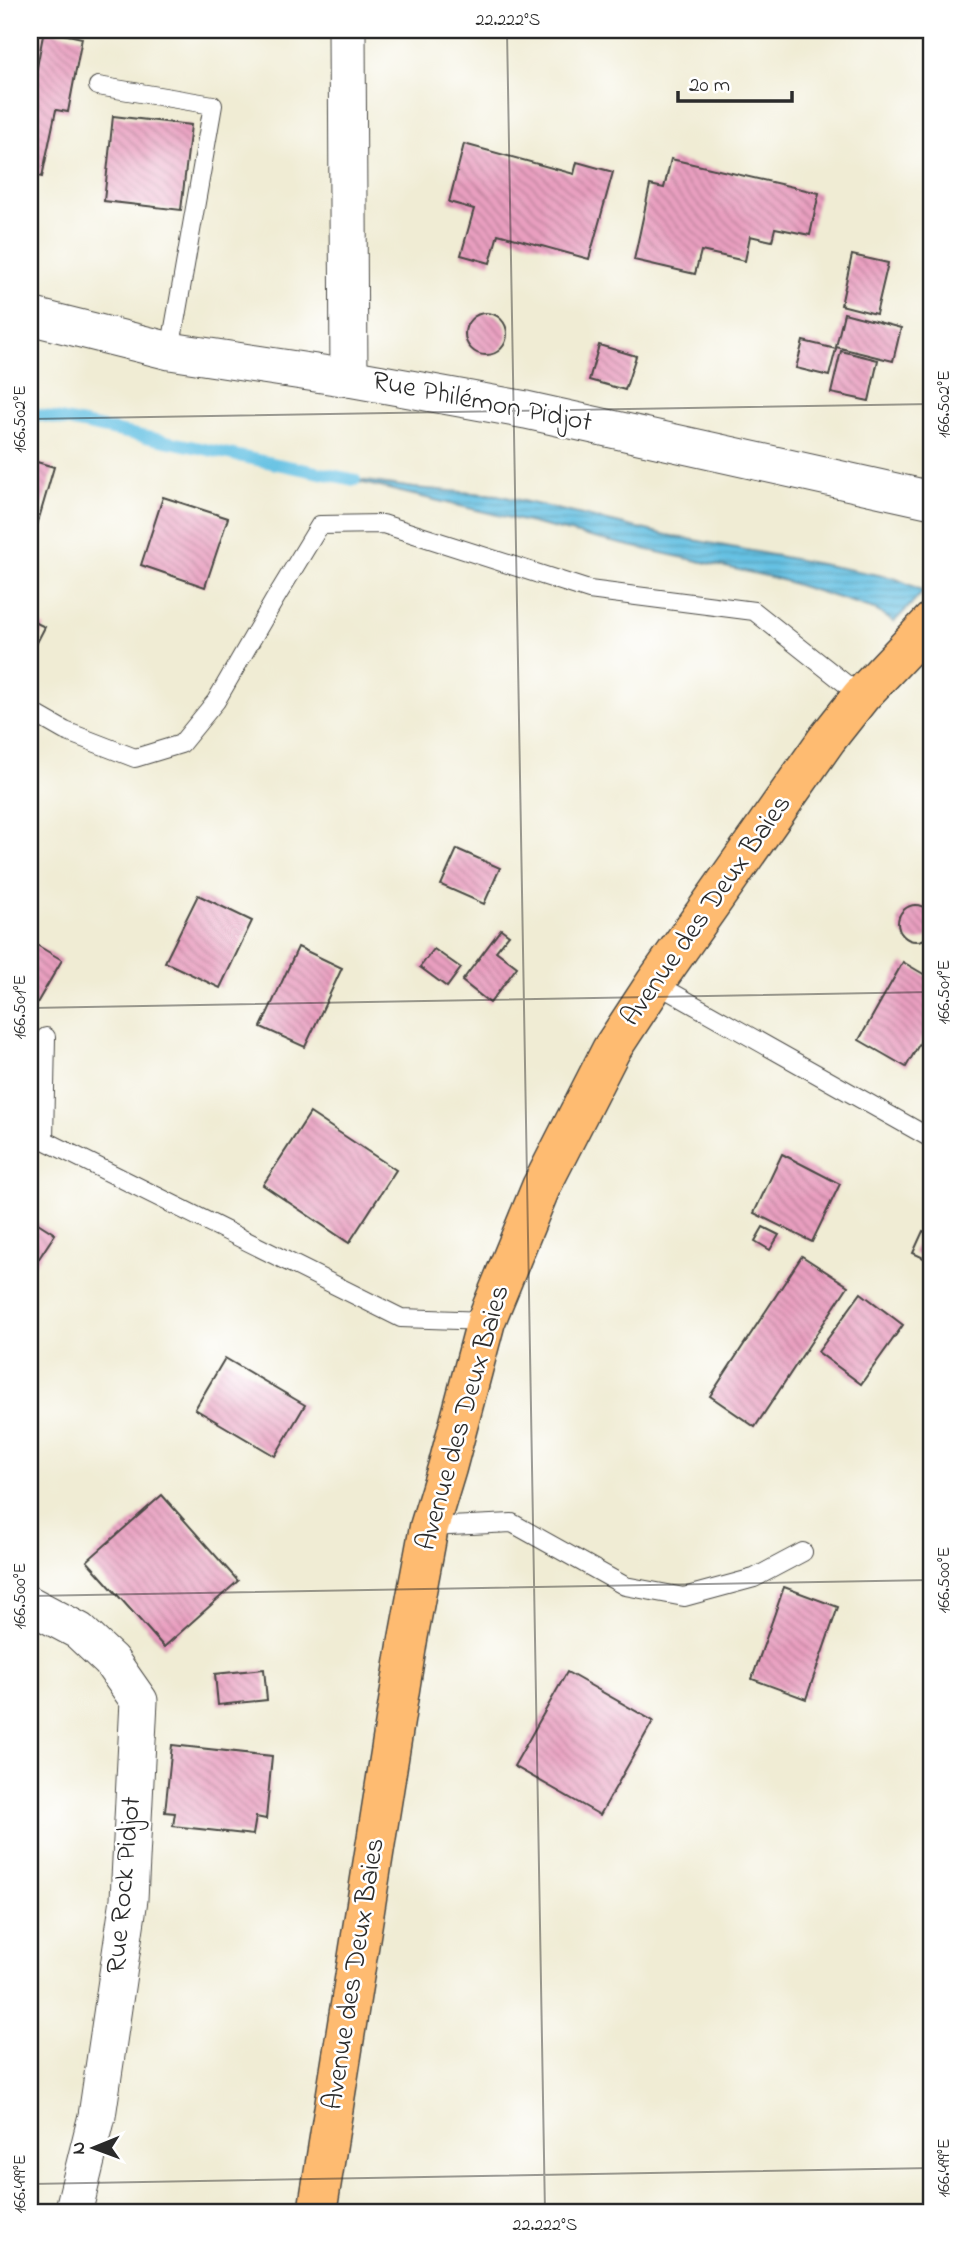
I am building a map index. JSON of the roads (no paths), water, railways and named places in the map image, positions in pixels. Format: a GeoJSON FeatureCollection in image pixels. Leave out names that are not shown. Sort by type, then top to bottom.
{"type":"FeatureCollection","features":[{"type":"Feature","properties":{"kind":"main road","name":"Avenue des Deux Baies"},"geometry":{"type":"LineString","coordinates":[[317,2213],[406,1653],[429,1527],[486,1321],[541,1187],[611,1050],[827,739],[861,696],[932,621]]}},
{"type":"Feature","properties":{"kind":"street"},"geometry":{"type":"LineString","coordinates":[[347,30],[349,378]]}},
{"type":"Feature","properties":{"kind":"street","name":"Rue Philémon Pidjot"},"geometry":{"type":"LineString","coordinates":[[30,316],[170,351],[349,378],[526,410],[932,500]]}},
{"type":"Feature","properties":{"kind":"street","name":"Rue Rock Pidjot"},"geometry":{"type":"LineString","coordinates":[[30,1605],[79,1631],[111,1661],[139,1701],[129,1899],[97,2116],[73,2213]]}},
{"type":"Feature","properties":{"kind":"lane"},"geometry":{"type":"LineString","coordinates":[[98,86],[213,104],[170,351]]}},
{"type":"Feature","properties":{"kind":"lane"},"geometry":{"type":"LineString","coordinates":[[30,711],[65,731],[135,758],[181,744],[216,701],[320,525],[383,524],[589,590],[754,611],[861,696]]}},
{"type":"Feature","properties":{"kind":"lane"},"geometry":{"type":"LineString","coordinates":[[655,983],[932,1139]]}},
{"type":"Feature","properties":{"kind":"lane"},"geometry":{"type":"LineString","coordinates":[[46,1037],[44,1140],[401,1318],[486,1321]]}},
{"type":"Feature","properties":{"kind":"lane"},"geometry":{"type":"LineString","coordinates":[[429,1527],[512,1523],[625,1586],[684,1597],[754,1578],[803,1552]]}},
{"type":"Feature","properties":{"kind":"water"},"geometry":{"type":"Polygon","coordinates":[[[338,477],[414,488],[497,495],[667,535],[894,578],[924,591],[894,622],[874,609],[775,578],[338,477]]]}},
{"type":"Feature","properties":{"kind":"waterway"},"geometry":{"type":"LineString","coordinates":[[30,413],[355,480]]}}]}
